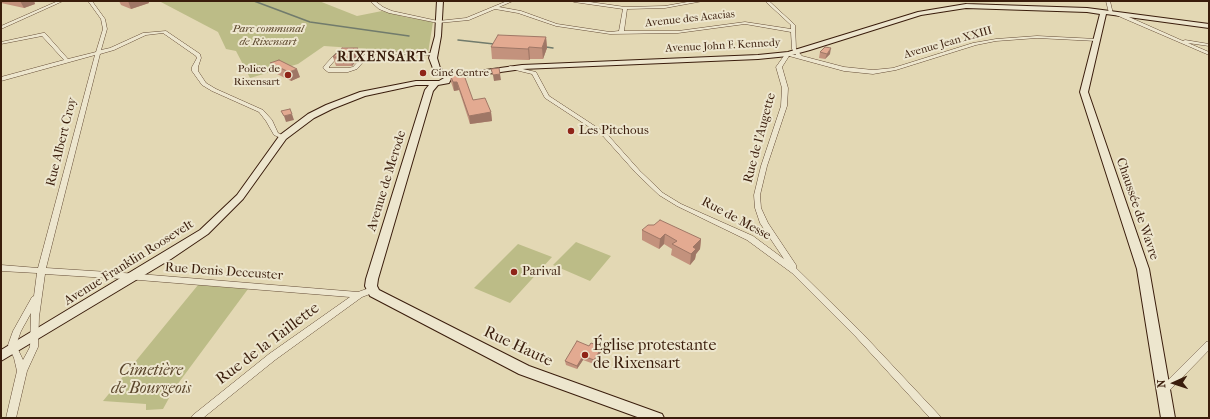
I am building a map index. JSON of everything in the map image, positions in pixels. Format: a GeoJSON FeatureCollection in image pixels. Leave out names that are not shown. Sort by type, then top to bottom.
{"type":"FeatureCollection","features":[{"type":"Feature","properties":{"kind":"street"},"geometry":{"type":"LineString","coordinates":[[1,28],[61,1]]}},
{"type":"Feature","properties":{"kind":"street","name":"Rue Albert Croy"},"geometry":{"type":"LineString","coordinates":[[11,418],[22,371],[34,347],[35,317],[41,272],[105,29],[105,23],[90,1]]}},
{"type":"Feature","properties":{"kind":"street"},"geometry":{"type":"LineString","coordinates":[[372,1],[381,8],[391,12],[438,22],[467,19],[512,1]]}},
{"type":"Feature","properties":{"kind":"street"},"geometry":{"type":"LineString","coordinates":[[440,1],[438,36],[433,54],[434,62],[446,76]]}},
{"type":"Feature","properties":{"kind":"street"},"geometry":{"type":"LineString","coordinates":[[574,1],[625,8],[664,7],[701,1]]}},
{"type":"Feature","properties":{"kind":"street"},"geometry":{"type":"LineString","coordinates":[[767,1],[792,25],[794,32],[794,49],[797,52]]}},
{"type":"Feature","properties":{"kind":"street"},"geometry":{"type":"LineString","coordinates":[[1108,1],[1115,13],[1209,54]]}},
{"type":"Feature","properties":{"kind":"street","name":"Avenue John F. Kennedy"},"geometry":{"type":"LineString","coordinates":[[432,85],[446,81],[446,76],[510,68],[753,58],[788,54],[920,13],[942,8],[982,6],[1103,12],[1209,26]]}},
{"type":"Feature","properties":{"kind":"street","name":"Avenue des Acacias"},"geometry":{"type":"LineString","coordinates":[[496,8],[519,12],[550,23],[570,28],[621,33],[678,32],[745,23],[794,32]]}},
{"type":"Feature","properties":{"kind":"street"},"geometry":{"type":"LineString","coordinates":[[621,33],[625,8]]}},
{"type":"Feature","properties":{"kind":"street","name":"Chaussée de Wavre"},"geometry":{"type":"LineString","coordinates":[[1103,12],[1084,92],[1143,269],[1168,418]]}},
{"type":"Feature","properties":{"kind":"street"},"geometry":{"type":"LineString","coordinates":[[1,79],[112,49],[145,34],[155,32],[167,33],[198,55],[199,58],[195,71],[204,84],[261,111],[276,134],[283,137]]}},
{"type":"Feature","properties":{"kind":"street"},"geometry":{"type":"LineString","coordinates":[[1,43],[43,34],[67,61]]}},
{"type":"Feature","properties":{"kind":"street","name":"Avenue Jean XXIII"},"geometry":{"type":"LineString","coordinates":[[788,54],[856,71],[883,71],[975,44],[996,40],[1037,37],[1097,40]]}},
{"type":"Feature","properties":{"kind":"street"},"geometry":{"type":"LineString","coordinates":[[1176,40],[1209,44]]}},
{"type":"Feature","properties":{"kind":"street","name":"Avenue Jean XXIII"},"geometry":{"type":"LineString","coordinates":[[797,52],[805,59]]}},
{"type":"Feature","properties":{"kind":"street"},"geometry":{"type":"LineString","coordinates":[[368,53],[355,68],[348,70],[326,68],[339,53],[368,53],[433,54]]}},
{"type":"Feature","properties":{"kind":"street","name":"Rue de l'Augette"},"geometry":{"type":"LineString","coordinates":[[788,54],[779,67],[785,88],[784,106],[759,184],[758,201],[764,224],[795,271]]}},
{"type":"Feature","properties":{"kind":"street","name":"Rue de Messe"},"geometry":{"type":"LineString","coordinates":[[510,68],[534,73],[547,96],[605,135],[638,172],[661,194],[679,205],[750,238],[795,271],[865,340],[936,418]]}},
{"type":"Feature","properties":{"kind":"street","name":"Avenue Franklin Roosevelt"},"geometry":{"type":"LineString","coordinates":[[1,356],[184,246],[222,217],[240,198],[283,137],[311,116],[346,100],[376,91],[416,83],[432,85]]}},
{"type":"Feature","properties":{"kind":"street","name":"Avenue de Merode"},"geometry":{"type":"LineString","coordinates":[[372,290],[372,279],[432,85]]}},
{"type":"Feature","properties":{"kind":"street","name":"Rue Denis Deceuster"},"geometry":{"type":"LineString","coordinates":[[1,268],[359,295],[372,290]]}},
{"type":"Feature","properties":{"kind":"street","name":"Rue Haute"},"geometry":{"type":"LineString","coordinates":[[372,290],[382,298],[524,370],[657,418]]}},
{"type":"Feature","properties":{"kind":"street","name":"Rue Albert Croy"},"geometry":{"type":"LineString","coordinates":[[12,349],[12,344],[17,331],[38,294]]}},
{"type":"Feature","properties":{"kind":"street","name":"Rue de la Taillette"},"geometry":{"type":"LineString","coordinates":[[196,418],[272,357],[359,295]]}},
{"type":"Feature","properties":{"kind":"street"},"geometry":{"type":"LineString","coordinates":[[1164,390],[1209,344]]}},
{"type":"Feature","properties":{"kind":"street"},"geometry":{"type":"LineString","coordinates":[[1,348],[12,349],[18,357],[22,371]]}},
{"type":"Feature","properties":{"kind":"green space","name":"Parc communal de Rixensart"},"geometry":{"type":"Polygon","coordinates":[[[159,1],[319,1],[357,16],[382,11],[433,22],[428,53],[324,46],[298,64],[250,78],[236,51],[226,49],[218,32],[159,1]]]}},
{"type":"Feature","properties":{"kind":"green space","name":"Parival"},"geometry":{"type":"Polygon","coordinates":[[[576,242],[611,256],[590,281],[553,265],[576,242]]]}},
{"type":"Feature","properties":{"kind":"green space","name":"Parival"},"geometry":{"type":"Polygon","coordinates":[[[518,244],[552,257],[510,303],[474,288],[518,244]]]}},
{"type":"Feature","properties":{"kind":"green space","name":"Cimetière de Bourgeois"},"geometry":{"type":"Polygon","coordinates":[[[198,285],[248,289],[174,389],[163,409],[146,410],[146,404],[103,401],[198,285]]]}},
{"type":"Feature","properties":{"kind":"building"},"geometry":{"type":"Polygon","coordinates":[[[498,35],[546,37],[542,48],[529,47],[528,49],[491,47],[498,35]]]}},
{"type":"Feature","properties":{"kind":"building"},"geometry":{"type":"Polygon","coordinates":[[[825,47],[831,48],[827,54],[820,52],[825,47]]]}},
{"type":"Feature","properties":{"kind":"building"},"geometry":{"type":"Polygon","coordinates":[[[342,48],[358,48],[350,57],[333,57],[342,48]]]}},
{"type":"Feature","properties":{"kind":"building"},"geometry":{"type":"Polygon","coordinates":[[[279,60],[297,69],[289,72],[270,63],[279,60]]]}},
{"type":"Feature","properties":{"kind":"building"},"geometry":{"type":"Polygon","coordinates":[[[499,68],[500,74],[493,75],[491,69],[499,68]]]}},
{"type":"Feature","properties":{"kind":"building"},"geometry":{"type":"Polygon","coordinates":[[[458,73],[459,76],[464,75],[473,100],[485,98],[491,112],[469,116],[457,82],[453,82],[450,74],[458,73]]]}},
{"type":"Feature","properties":{"kind":"building"},"geometry":{"type":"Polygon","coordinates":[[[290,109],[292,114],[284,116],[281,111],[290,109]]]}},
{"type":"Feature","properties":{"kind":"building"},"geometry":{"type":"Polygon","coordinates":[[[660,220],[701,239],[693,247],[696,249],[691,254],[672,244],[677,241],[665,234],[660,239],[642,230],[648,225],[654,225],[660,220]]]}},
{"type":"Feature","properties":{"kind":"building","name":"Église protestante de Rixensart"},"geometry":{"type":"Polygon","coordinates":[[[577,341],[589,346],[591,343],[602,347],[594,360],[583,356],[577,366],[565,361],[577,341]]]}},
{"type":"Feature","properties":{"kind":"waterway"},"geometry":{"type":"LineString","coordinates":[[254,1],[310,22],[409,36]]}},
{"type":"Feature","properties":{"kind":"waterway"},"geometry":{"type":"LineString","coordinates":[[458,40],[494,44]]}},
{"type":"Feature","properties":{"kind":"waterway"},"geometry":{"type":"LineString","coordinates":[[546,47],[553,48]]}},
{"type":"Feature","properties":{"kind":"place","name":"Ciné Centre"},"geometry":{"type":"Point","coordinates":[423,73]}},
{"type":"Feature","properties":{"kind":"place","name":"Police de Rixensart"},"geometry":{"type":"Point","coordinates":[288,75]}},
{"type":"Feature","properties":{"kind":"place","name":"Les Pitchous"},"geometry":{"type":"Point","coordinates":[571,131]}},
{"type":"Feature","properties":{"kind":"place","name":"Parival"},"geometry":{"type":"Point","coordinates":[514,272]}},
{"type":"Feature","properties":{"kind":"place","name":"Église protestante de Rixensart"},"geometry":{"type":"Point","coordinates":[585,355]}},
{"type":"Feature","properties":{"kind":"district","name":"RIXENSART"},"geometry":{"type":"Point","coordinates":[382,58]}}]}
